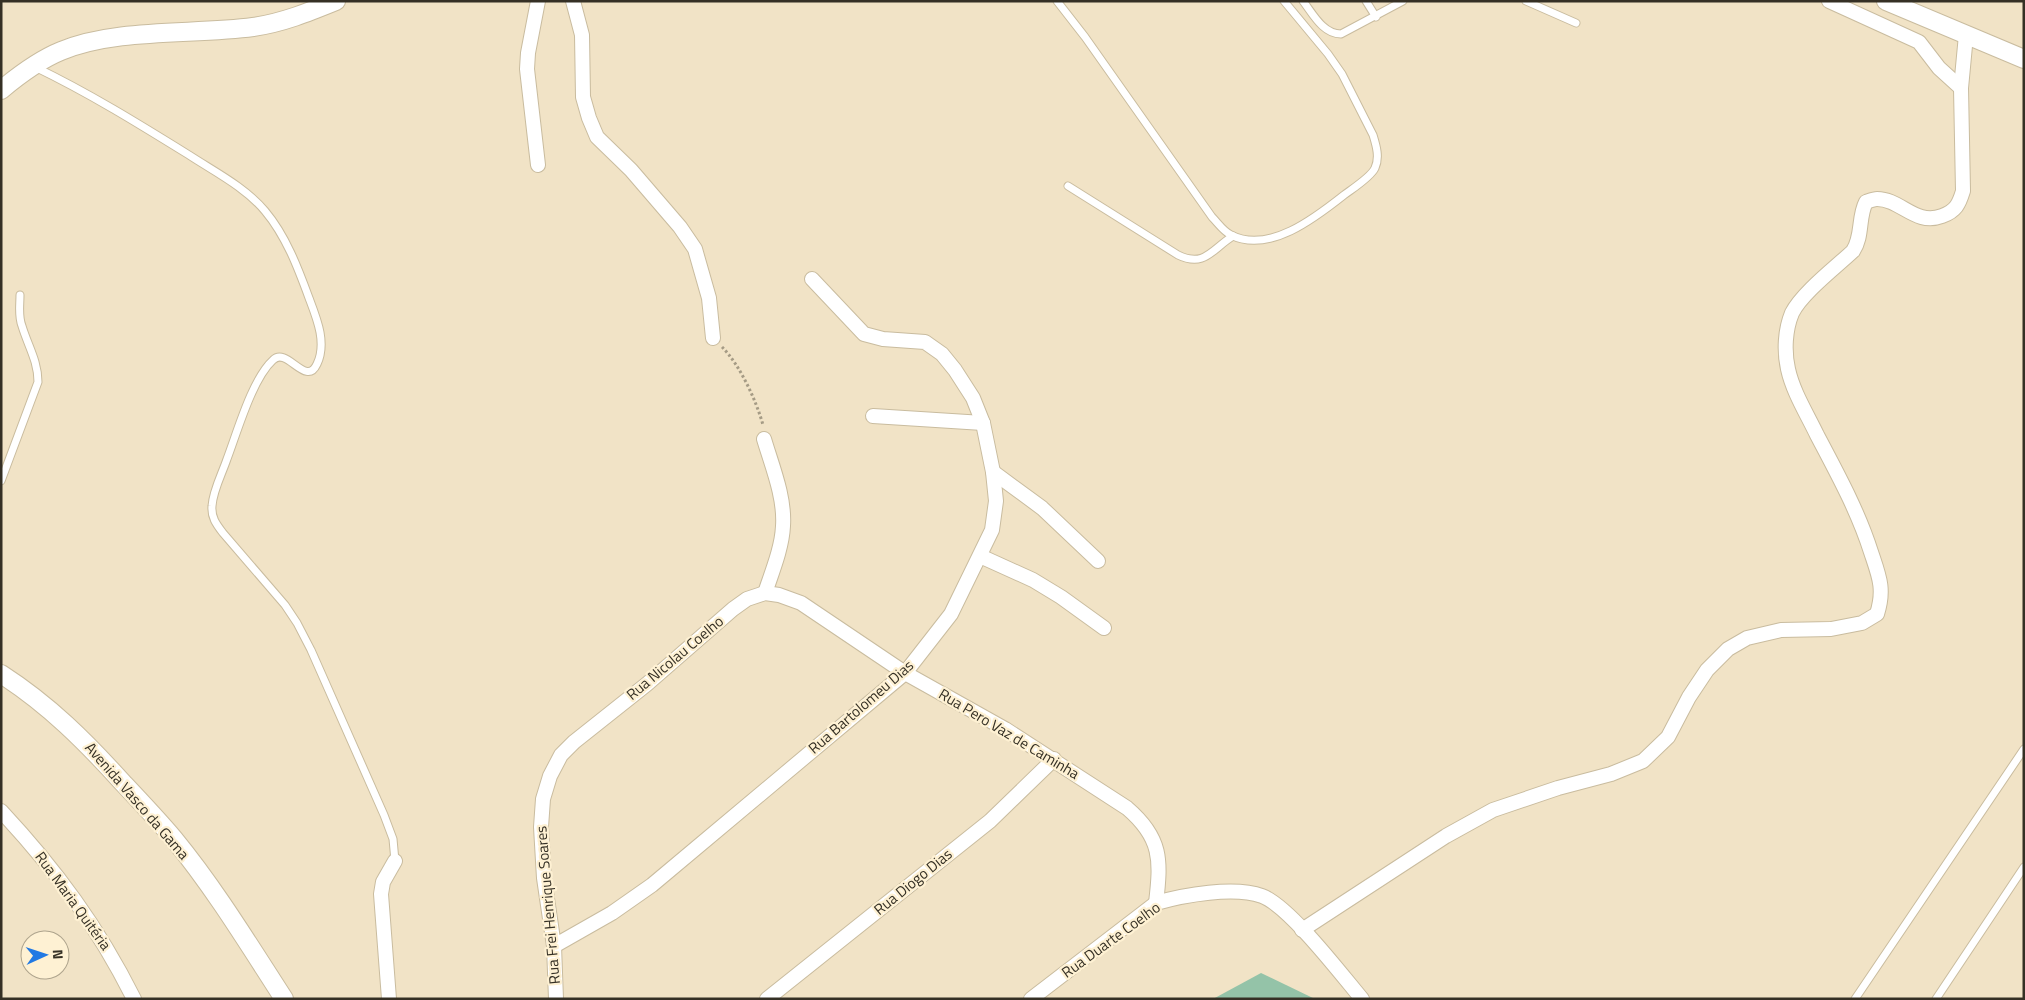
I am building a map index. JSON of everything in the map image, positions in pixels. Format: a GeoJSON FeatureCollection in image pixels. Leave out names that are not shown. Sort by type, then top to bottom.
{"type":"FeatureCollection","features":[{"type":"Feature","properties":{"kind":"street"},"geometry":{"type":"LineString","coordinates":[[1,90],[32,66],[61,51],[86,43],[125,36],[208,32],[255,27],[298,16],[336,1]]}},
{"type":"Feature","properties":{"kind":"street"},"geometry":{"type":"LineString","coordinates":[[538,1],[528,53],[527,69],[538,165]]}},
{"type":"Feature","properties":{"kind":"street"},"geometry":{"type":"LineString","coordinates":[[572,1],[582,36],[583,97],[588,118],[597,136],[631,170],[680,226],[694,249],[709,298],[713,338]]}},
{"type":"Feature","properties":{"kind":"street"},"geometry":{"type":"LineString","coordinates":[[1829,1],[1919,42],[1939,68],[1961,88]]}},
{"type":"Feature","properties":{"kind":"street"},"geometry":{"type":"LineString","coordinates":[[1886,1],[2024,59]]}},
{"type":"Feature","properties":{"kind":"street"},"geometry":{"type":"LineString","coordinates":[[1302,930],[1446,836],[1493,810],[1558,788],[1611,774],[1643,761],[1668,737],[1689,697],[1707,670],[1728,649],[1747,638],[1781,630],[1831,629],[1862,623],[1877,614],[1882,598],[1880,578],[1861,521],[1797,395],[1788,368],[1787,328],[1793,312],[1800,301],[1858,244],[1861,211],[1866,202],[1876,199],[1887,201],[1914,215],[1933,219],[1950,213],[1959,206],[1963,191],[1961,88],[1966,35]]}},
{"type":"Feature","properties":{"kind":"street","name":"Rua Bartolomeu Dias"},"geometry":{"type":"LineString","coordinates":[[554,946],[612,913],[652,885],[904,673],[951,614],[992,530],[996,501],[993,472],[983,423],[973,398],[955,370],[942,354],[925,342],[882,339],[864,334],[812,279]]}},
{"type":"Feature","properties":{"kind":"street"},"geometry":{"type":"LineString","coordinates":[[873,416],[983,423]]}},
{"type":"Feature","properties":{"kind":"street"},"geometry":{"type":"LineString","coordinates":[[764,439],[779,490],[783,526],[766,593]]}},
{"type":"Feature","properties":{"kind":"street"},"geometry":{"type":"LineString","coordinates":[[993,472],[1042,508],[1098,561]]}},
{"type":"Feature","properties":{"kind":"street"},"geometry":{"type":"LineString","coordinates":[[980,556],[1034,580],[1104,628]]}},
{"type":"Feature","properties":{"kind":"street","name":"Rua Pero Vaz de Caminha"},"geometry":{"type":"LineString","coordinates":[[766,593],[779,595],[802,603],[904,673],[1006,729],[1127,808],[1143,822],[1158,853],[1159,874],[1156,903]]}},
{"type":"Feature","properties":{"kind":"street","name":"Rua Nicolau Coelho"},"geometry":{"type":"LineString","coordinates":[[561,755],[574,742],[647,684],[733,609],[747,600],[766,593]]}},
{"type":"Feature","properties":{"kind":"street","name":"Avenida Vasco da Gama"},"geometry":{"type":"LineString","coordinates":[[1,674],[60,717],[174,839],[229,914],[284,999]]}},
{"type":"Feature","properties":{"kind":"street","name":"Rua Frei Henrique Soares"},"geometry":{"type":"LineString","coordinates":[[556,999],[554,946],[544,878],[541,827],[543,799],[550,776],[561,755]]}},
{"type":"Feature","properties":{"kind":"street","name":"Rua Diogo Dias"},"geometry":{"type":"LineString","coordinates":[[767,999],[990,820],[1054,759]]}},
{"type":"Feature","properties":{"kind":"street","name":"Rua Maria Quitéria"},"geometry":{"type":"LineString","coordinates":[[1,811],[63,883],[106,946],[134,999]]}},
{"type":"Feature","properties":{"kind":"street"},"geometry":{"type":"LineString","coordinates":[[389,999],[381,894],[383,882],[395,860]]}},
{"type":"Feature","properties":{"kind":"street","name":"Rua Duarte Coelho"},"geometry":{"type":"LineString","coordinates":[[1031,999],[1156,903],[1182,896],[1237,892],[1261,896],[1275,904],[1302,930],[1362,999]]}},
{"type":"Feature","properties":{"kind":"lane"},"geometry":{"type":"LineString","coordinates":[[1057,1],[1085,37],[1212,217],[1226,232],[1233,236],[1257,241],[1278,237],[1293,231],[1337,201],[1374,170],[1378,155],[1372,135],[1342,74],[1284,1]]}},
{"type":"Feature","properties":{"kind":"lane"},"geometry":{"type":"LineString","coordinates":[[1303,1],[1323,26],[1334,34],[1348,32],[1404,1]]}},
{"type":"Feature","properties":{"kind":"lane"},"geometry":{"type":"LineString","coordinates":[[1361,1],[1366,1],[1376,17]]}},
{"type":"Feature","properties":{"kind":"lane"},"geometry":{"type":"LineString","coordinates":[[1526,1],[1576,23]]}},
{"type":"Feature","properties":{"kind":"lane"},"geometry":{"type":"LineString","coordinates":[[32,66],[117,110],[236,185],[265,210],[288,246],[314,312],[321,341],[319,357],[314,369],[309,372],[302,371],[289,361],[279,357],[268,366],[249,402],[223,470],[212,505],[212,515],[214,522],[285,605],[311,650],[384,815],[393,839],[395,860]]}},
{"type":"Feature","properties":{"kind":"lane"},"geometry":{"type":"LineString","coordinates":[[1068,186],[1178,256],[1191,261],[1210,254],[1233,236]]}},
{"type":"Feature","properties":{"kind":"lane"},"geometry":{"type":"LineString","coordinates":[[1,481],[38,382],[35,358],[22,326],[19,312],[20,295]]}},
{"type":"Feature","properties":{"kind":"lane"},"geometry":{"type":"LineString","coordinates":[[1855,999],[2024,748]]}},
{"type":"Feature","properties":{"kind":"lane"},"geometry":{"type":"LineString","coordinates":[[1936,999],[2024,867]]}},
{"type":"Feature","properties":{"kind":"path"},"geometry":{"type":"LineString","coordinates":[[713,338],[725,349],[757,405],[763,424],[764,439]]}},
{"type":"Feature","properties":{"kind":"green space"},"geometry":{"type":"Polygon","coordinates":[[[1261,973],[1315,999],[1213,999],[1261,973]]]}}]}
